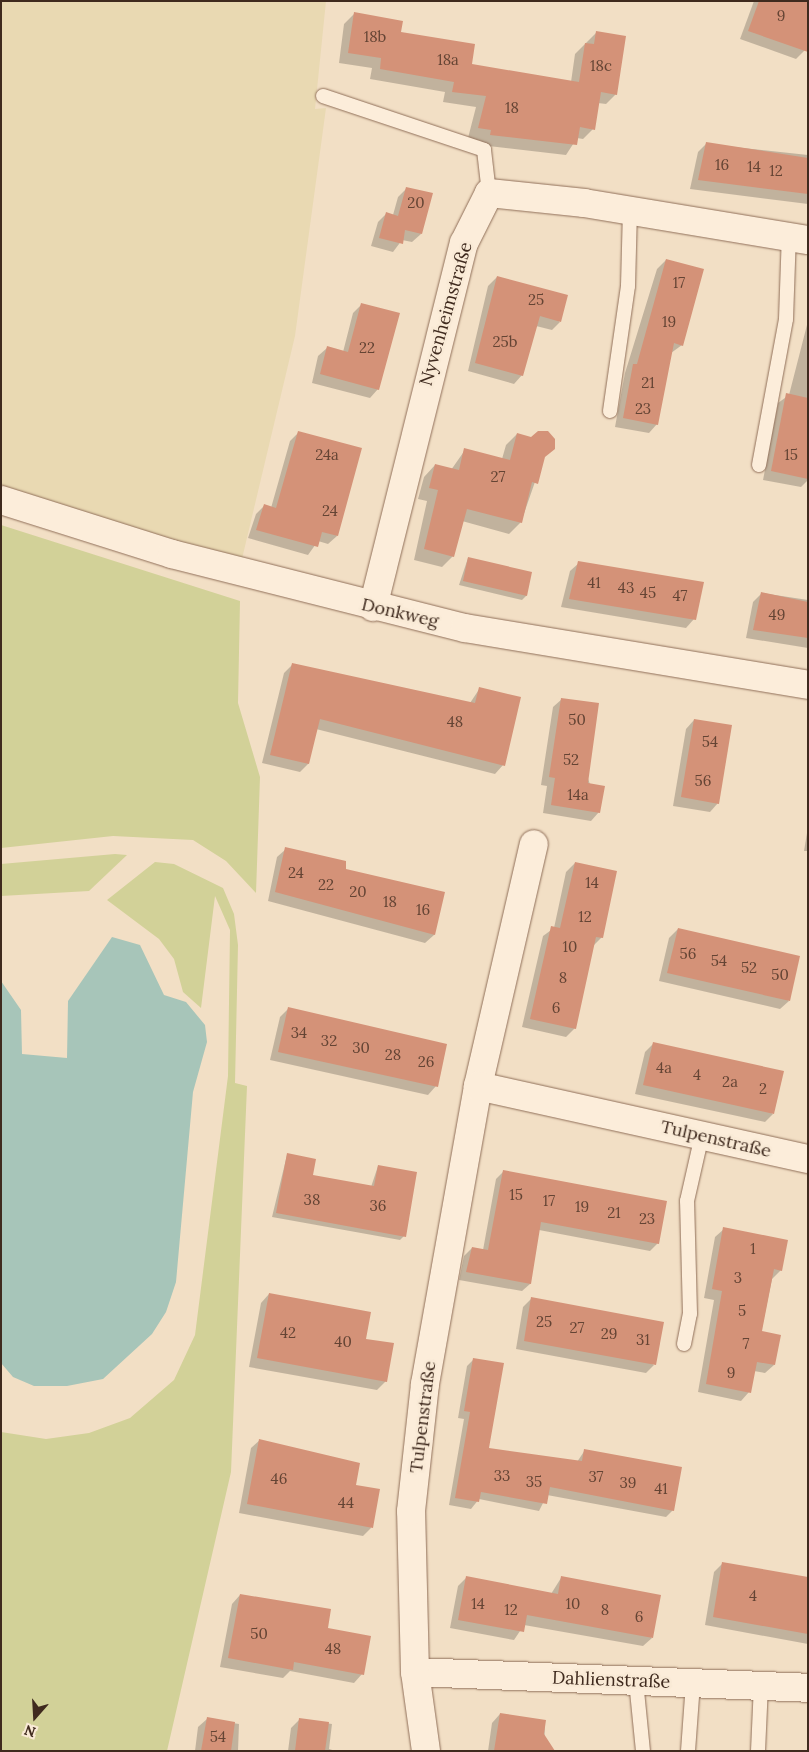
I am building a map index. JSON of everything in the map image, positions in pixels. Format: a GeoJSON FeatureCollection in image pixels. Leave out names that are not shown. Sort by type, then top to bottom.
{"type":"FeatureCollection","features":[{"type":"Feature","properties":{"kind":"street"},"geometry":{"type":"LineString","coordinates":[[489,193],[630,211],[798,237]]}},
{"type":"Feature","properties":{"kind":"street","name":"Nyvenheimstraße"},"geometry":{"type":"LineString","coordinates":[[373,607],[464,243],[489,193]]}},
{"type":"Feature","properties":{"kind":"street","name":"Donkweg"},"geometry":{"type":"LineString","coordinates":[[1,500],[172,554],[373,607],[621,657],[808,685]]}},
{"type":"Feature","properties":{"kind":"street","name":"Tulpenstraße"},"geometry":{"type":"LineString","coordinates":[[426,1751],[415,1672],[414,1482],[425,1384],[478,1086],[534,844]]}},
{"type":"Feature","properties":{"kind":"street","name":"Tulpenstraße"},"geometry":{"type":"LineString","coordinates":[[478,1086],[808,1159]]}},
{"type":"Feature","properties":{"kind":"street","name":"Dahlienstraße"},"geometry":{"type":"LineString","coordinates":[[415,1672],[808,1688]]}},
{"type":"Feature","properties":{"kind":"lane"},"geometry":{"type":"LineString","coordinates":[[324,96],[484,150],[489,193]]}},
{"type":"Feature","properties":{"kind":"lane"},"geometry":{"type":"LineString","coordinates":[[610,411],[628,286],[630,211]]}},
{"type":"Feature","properties":{"kind":"lane"},"geometry":{"type":"LineString","coordinates":[[759,465],[786,319],[798,237]]}},
{"type":"Feature","properties":{"kind":"lane"},"geometry":{"type":"LineString","coordinates":[[684,1344],[690,1314],[687,1201],[702,1135]]}},
{"type":"Feature","properties":{"kind":"lane"},"geometry":{"type":"LineString","coordinates":[[636,1681],[643,1751]]}},
{"type":"Feature","properties":{"kind":"lane"},"geometry":{"type":"LineString","coordinates":[[688,1751],[693,1683]]}},
{"type":"Feature","properties":{"kind":"lane"},"geometry":{"type":"LineString","coordinates":[[758,1751],[761,1686]]}},
{"type":"Feature","properties":{"kind":"shaded area"},"geometry":{"type":"Polygon","coordinates":[[[1,1],[326,1],[315,109],[326,108],[295,336],[241,563],[1,486],[1,1]]]}},
{"type":"Feature","properties":{"kind":"shaded area"},"geometry":{"type":"Polygon","coordinates":[[[1,525],[240,601],[238,703],[260,777],[256,893],[226,861],[193,840],[113,836],[1,848],[1,525]]]}},
{"type":"Feature","properties":{"kind":"shaded area"},"geometry":{"type":"Polygon","coordinates":[[[115,854],[127,855],[89,891],[1,896],[1,864],[115,854]]]}},
{"type":"Feature","properties":{"kind":"shaded area"},"geometry":{"type":"Polygon","coordinates":[[[155,862],[174,864],[223,888],[234,914],[238,945],[235,1083],[247,1086],[231,1472],[167,1751],[1,1751],[1,1432],[46,1439],[89,1433],[130,1418],[174,1380],[195,1335],[228,1076],[230,930],[215,896],[201,1008],[183,992],[174,959],[159,939],[107,900],[155,862]]]}},
{"type":"Feature","properties":{"kind":"shaded area"},"geometry":{"type":"Polygon","coordinates":[[[112,937],[140,945],[164,995],[186,1002],[205,1025],[207,1042],[193,1092],[176,1282],[166,1312],[152,1334],[103,1379],[67,1386],[34,1386],[13,1377],[1,1363],[1,981],[21,1010],[22,1054],[67,1058],[68,1001],[112,937]]]}},
{"type":"Feature","properties":{"kind":"building"},"geometry":{"type":"Polygon","coordinates":[[[759,1],[808,1],[808,52],[748,31],[759,1]]]}},
{"type":"Feature","properties":{"kind":"building"},"geometry":{"type":"Polygon","coordinates":[[[354,12],[403,21],[401,32],[475,44],[472,64],[579,82],[585,43],[594,44],[596,31],[626,36],[617,95],[601,92],[595,130],[580,127],[577,145],[490,135],[491,130],[478,128],[486,96],[452,92],[454,82],[380,69],[381,58],[348,53],[354,12]]]}},
{"type":"Feature","properties":{"kind":"building"},"geometry":{"type":"Polygon","coordinates":[[[706,142],[808,158],[808,194],[698,180],[706,142]]]}},
{"type":"Feature","properties":{"kind":"building"},"geometry":{"type":"Polygon","coordinates":[[[406,187],[433,193],[422,234],[405,230],[403,244],[379,238],[386,212],[398,216],[406,187]]]}},
{"type":"Feature","properties":{"kind":"building"},"geometry":{"type":"Polygon","coordinates":[[[666,259],[704,269],[683,346],[674,343],[658,425],[623,418],[633,364],[637,364],[666,259]]]}},
{"type":"Feature","properties":{"kind":"building"},"geometry":{"type":"Polygon","coordinates":[[[497,276],[568,295],[561,322],[540,316],[523,376],[475,363],[497,276]]]}},
{"type":"Feature","properties":{"kind":"building"},"geometry":{"type":"Polygon","coordinates":[[[361,303],[400,313],[379,390],[320,374],[327,346],[348,352],[361,303]]]}},
{"type":"Feature","properties":{"kind":"building"},"geometry":{"type":"Polygon","coordinates":[[[786,393],[808,398],[808,479],[771,471],[786,393]]]}},
{"type":"Feature","properties":{"kind":"building"},"geometry":{"type":"Polygon","coordinates":[[[298,431],[362,448],[338,536],[322,532],[318,547],[256,530],[264,504],[276,508],[298,431]]]}},
{"type":"Feature","properties":{"kind":"building"},"geometry":{"type":"Polygon","coordinates":[[[538,431],[548,431],[555,439],[555,449],[545,457],[538,484],[532,482],[522,523],[467,509],[454,557],[424,549],[438,490],[429,488],[435,464],[459,470],[464,448],[510,460],[517,433],[531,437],[538,431]]]}},
{"type":"Feature","properties":{"kind":"building"},"geometry":{"type":"Polygon","coordinates":[[[468,557],[532,572],[527,596],[463,581],[468,557]]]}},
{"type":"Feature","properties":{"kind":"building"},"geometry":{"type":"Polygon","coordinates":[[[578,561],[704,582],[696,620],[569,599],[578,561]]]}},
{"type":"Feature","properties":{"kind":"building"},"geometry":{"type":"Polygon","coordinates":[[[761,592],[808,602],[808,638],[753,630],[761,592]]]}},
{"type":"Feature","properties":{"kind":"building"},"geometry":{"type":"Polygon","coordinates":[[[292,663],[475,703],[479,687],[521,697],[505,766],[320,719],[309,764],[270,755],[292,663]]]}},
{"type":"Feature","properties":{"kind":"building"},"geometry":{"type":"Polygon","coordinates":[[[561,698],[599,703],[588,783],[605,786],[600,813],[551,805],[555,778],[549,777],[561,698]]]}},
{"type":"Feature","properties":{"kind":"building"},"geometry":{"type":"Polygon","coordinates":[[[694,719],[732,725],[719,804],[681,797],[694,719]]]}},
{"type":"Feature","properties":{"kind":"building"},"geometry":{"type":"Polygon","coordinates":[[[285,847],[346,861],[346,869],[445,892],[435,935],[275,892],[285,847]]]}},
{"type":"Feature","properties":{"kind":"building"},"geometry":{"type":"Polygon","coordinates":[[[575,862],[617,871],[603,938],[596,937],[576,1029],[530,1019],[551,926],[560,928],[575,862]]]}},
{"type":"Feature","properties":{"kind":"building"},"geometry":{"type":"Polygon","coordinates":[[[678,928],[800,956],[790,1001],[667,973],[678,928]]]}},
{"type":"Feature","properties":{"kind":"building"},"geometry":{"type":"Polygon","coordinates":[[[288,1007],[447,1044],[438,1087],[278,1052],[288,1007]]]}},
{"type":"Feature","properties":{"kind":"building"},"geometry":{"type":"Polygon","coordinates":[[[653,1042],[784,1071],[774,1114],[643,1085],[653,1042]]]}},
{"type":"Feature","properties":{"kind":"building"},"geometry":{"type":"Polygon","coordinates":[[[287,1153],[316,1159],[313,1175],[374,1186],[378,1165],[417,1172],[406,1237],[276,1213],[287,1153]]]}},
{"type":"Feature","properties":{"kind":"building"},"geometry":{"type":"Polygon","coordinates":[[[503,1170],[667,1201],[659,1244],[541,1222],[531,1284],[466,1272],[472,1247],[488,1250],[503,1170]]]}},
{"type":"Feature","properties":{"kind":"building"},"geometry":{"type":"Polygon","coordinates":[[[723,1227],[788,1240],[782,1271],[774,1269],[762,1331],[781,1335],[775,1365],[757,1362],[751,1393],[706,1384],[722,1291],[712,1289],[723,1227]]]}},
{"type":"Feature","properties":{"kind":"building"},"geometry":{"type":"Polygon","coordinates":[[[269,1293],[371,1312],[366,1339],[394,1343],[387,1382],[257,1358],[269,1293]]]}},
{"type":"Feature","properties":{"kind":"building"},"geometry":{"type":"Polygon","coordinates":[[[531,1297],[664,1322],[656,1365],[524,1341],[531,1297]]]}},
{"type":"Feature","properties":{"kind":"building"},"geometry":{"type":"Polygon","coordinates":[[[473,1358],[504,1363],[489,1448],[582,1461],[584,1449],[682,1467],[674,1511],[550,1487],[547,1504],[481,1492],[479,1502],[455,1498],[470,1412],[464,1411],[473,1358]]]}},
{"type":"Feature","properties":{"kind":"building"},"geometry":{"type":"Polygon","coordinates":[[[259,1439],[360,1463],[356,1485],[380,1489],[373,1528],[247,1504],[259,1439]]]}},
{"type":"Feature","properties":{"kind":"building"},"geometry":{"type":"Polygon","coordinates":[[[722,1562],[808,1577],[808,1634],[713,1617],[722,1562]]]}},
{"type":"Feature","properties":{"kind":"building"},"geometry":{"type":"Polygon","coordinates":[[[466,1576],[558,1594],[561,1576],[661,1595],[653,1638],[527,1615],[524,1632],[458,1620],[466,1576]]]}},
{"type":"Feature","properties":{"kind":"building"},"geometry":{"type":"Polygon","coordinates":[[[240,1594],[331,1609],[328,1628],[371,1636],[364,1675],[294,1662],[293,1670],[228,1658],[240,1594]]]}},
{"type":"Feature","properties":{"kind":"building"},"geometry":{"type":"Polygon","coordinates":[[[500,1713],[546,1720],[544,1734],[555,1751],[494,1751],[500,1713]]]}},
{"type":"Feature","properties":{"kind":"building"},"geometry":{"type":"Polygon","coordinates":[[[207,1717],[235,1722],[231,1751],[201,1751],[207,1717]]]}},
{"type":"Feature","properties":{"kind":"building"},"geometry":{"type":"Polygon","coordinates":[[[299,1718],[329,1722],[325,1751],[295,1751],[299,1718]]]}}]}
